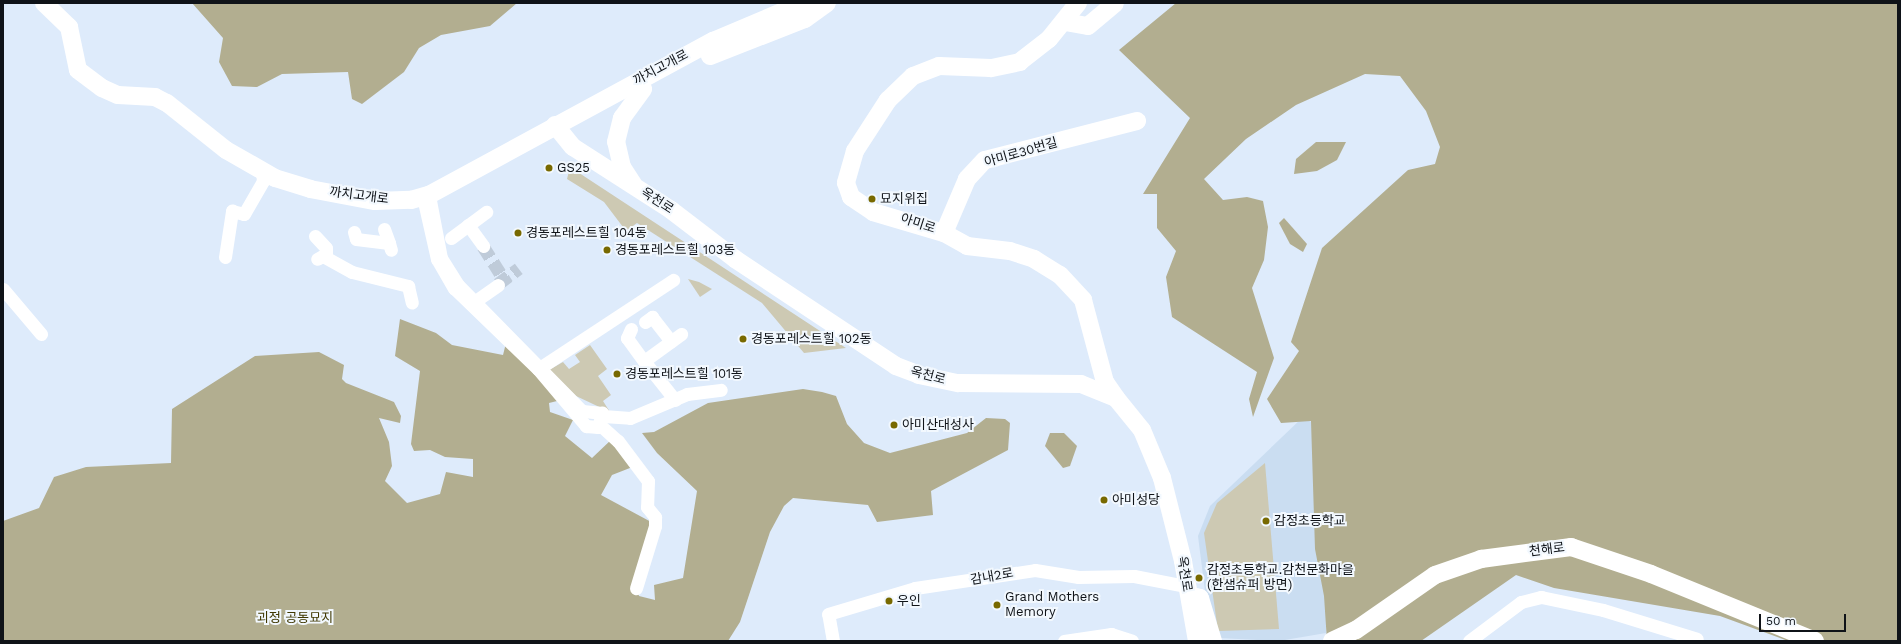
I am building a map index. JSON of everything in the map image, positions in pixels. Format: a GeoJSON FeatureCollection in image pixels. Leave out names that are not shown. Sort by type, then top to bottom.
{"type":"FeatureCollection","features":[{"type":"Feature","properties":{"kind":"street","name":"까치고개로"},"geometry":{"type":"LineString","coordinates":[[44,3],[69,27],[78,70],[86,77],[118,95],[155,97],[167,103],[226,150],[262,172],[310,190],[375,201],[427,199],[563,136],[713,41],[802,3]]}},
{"type":"Feature","properties":{"kind":"street"},"geometry":{"type":"LineString","coordinates":[[563,136],[643,89],[718,52],[805,19],[827,3]]}},
{"type":"Feature","properties":{"kind":"street","name":"아미로"},"geometry":{"type":"LineString","coordinates":[[1078,3],[1065,22],[1036,53],[1007,67],[953,64],[927,68],[894,91],[855,152],[846,182],[851,197],[873,212],[944,233],[967,246],[1010,251],[1034,259],[1060,275],[1083,300],[1105,382],[1116,398]]}},
{"type":"Feature","properties":{"kind":"street"},"geometry":{"type":"LineString","coordinates":[[1065,22],[1088,26],[1115,3]]}},
{"type":"Feature","properties":{"kind":"street"},"geometry":{"type":"LineString","coordinates":[[634,186],[622,167],[616,142],[622,118],[643,89]]}},
{"type":"Feature","properties":{"kind":"street","name":"아미로30번길"},"geometry":{"type":"LineString","coordinates":[[944,233],[967,179],[985,160],[1137,121]]}},
{"type":"Feature","properties":{"kind":"street","name":"옥천로"},"geometry":{"type":"LineString","coordinates":[[427,199],[539,145],[553,142],[563,136],[735,259],[896,366],[919,375],[958,383],[1075,383],[1093,386],[1116,398],[1142,430],[1158,466],[1183,561],[1186,590],[1196,641]]}},
{"type":"Feature","properties":{"kind":"street"},"geometry":{"type":"LineString","coordinates":[[225,257],[232,211],[244,214],[263,181],[262,172]]}},
{"type":"Feature","properties":{"kind":"street"},"geometry":{"type":"LineString","coordinates":[[427,199],[436,259],[454,288],[475,305],[541,370],[586,426],[594,428],[601,420],[630,418],[703,390],[721,390]]}},
{"type":"Feature","properties":{"kind":"street"},"geometry":{"type":"LineString","coordinates":[[451,238],[486,212]]}},
{"type":"Feature","properties":{"kind":"street"},"geometry":{"type":"LineString","coordinates":[[468,225],[483,246]]}},
{"type":"Feature","properties":{"kind":"street"},"geometry":{"type":"LineString","coordinates":[[354,232],[356,239],[390,247],[384,229]]}},
{"type":"Feature","properties":{"kind":"street"},"geometry":{"type":"LineString","coordinates":[[315,236],[326,248],[320,257],[352,272],[408,286],[412,303]]}},
{"type":"Feature","properties":{"kind":"street"},"geometry":{"type":"LineString","coordinates":[[541,370],[628,320],[674,282]]}},
{"type":"Feature","properties":{"kind":"street"},"geometry":{"type":"LineString","coordinates":[[475,305],[499,287]]}},
{"type":"Feature","properties":{"kind":"street"},"geometry":{"type":"LineString","coordinates":[[3,289],[39,337],[3,297]]}},
{"type":"Feature","properties":{"kind":"street"},"geometry":{"type":"LineString","coordinates":[[644,361],[676,338],[652,317],[645,322]]}},
{"type":"Feature","properties":{"kind":"street"},"geometry":{"type":"LineString","coordinates":[[628,320],[627,338],[675,400]]}},
{"type":"Feature","properties":{"kind":"street"},"geometry":{"type":"LineString","coordinates":[[1075,383],[1092,371],[1098,355]]}},
{"type":"Feature","properties":{"kind":"street"},"geometry":{"type":"LineString","coordinates":[[601,420],[648,481],[647,507],[655,517],[655,526],[636,588]]}},
{"type":"Feature","properties":{"kind":"street","name":"천해로"},"geometry":{"type":"LineString","coordinates":[[1332,641],[1356,630],[1435,575],[1481,559],[1571,547],[1644,571],[1815,641]]}},
{"type":"Feature","properties":{"kind":"street","name":"감내2로"},"geometry":{"type":"LineString","coordinates":[[833,641],[828,614],[915,588],[1035,570],[1078,577],[1134,576],[1186,590]]}},
{"type":"Feature","properties":{"kind":"street"},"geometry":{"type":"LineString","coordinates":[[1186,590],[1200,598],[1213,641]]}},
{"type":"Feature","properties":{"kind":"street"},"geometry":{"type":"LineString","coordinates":[[1469,641],[1521,602],[1541,597],[1603,610],[1696,639]]}},
{"type":"Feature","properties":{"kind":"street"},"geometry":{"type":"LineString","coordinates":[[1064,641],[1111,634],[1132,641]]}},
{"type":"Feature","properties":{"kind":"shaded area"},"geometry":{"type":"Polygon","coordinates":[[[570,167],[846,348],[804,353],[762,303],[637,223],[626,231],[604,202],[567,179],[570,167]]]}},
{"type":"Feature","properties":{"kind":"shaded area"},"geometry":{"type":"Polygon","coordinates":[[[688,279],[699,282],[712,289],[700,297],[688,279]]]}},
{"type":"Feature","properties":{"kind":"shaded area"},"geometry":{"type":"Polygon","coordinates":[[[590,345],[607,369],[598,376],[611,395],[603,401],[610,412],[576,396],[549,370],[563,362],[569,369],[580,362],[575,355],[590,345]]]}},
{"type":"Feature","properties":{"kind":"shaded area","name":"감정초등학교"},"geometry":{"type":"Polygon","coordinates":[[[1302,418],[1314,423],[1331,581],[1326,633],[1279,641],[1219,638],[1207,607],[1198,536],[1210,506],[1302,418]]]}},
{"type":"Feature","properties":{"kind":"shaded area"},"geometry":{"type":"Polygon","coordinates":[[[1265,463],[1279,629],[1218,631],[1204,533],[1217,503],[1265,463]]]}},
{"type":"Feature","properties":{"kind":"green space"},"geometry":{"type":"Polygon","coordinates":[[[192,3],[517,3],[490,26],[441,35],[419,48],[404,72],[362,104],[352,99],[348,72],[282,74],[257,87],[232,86],[219,62],[223,38],[192,3]]]}},
{"type":"Feature","properties":{"kind":"green space"},"geometry":{"type":"Polygon","coordinates":[[[1176,3],[1898,3],[1898,641],[1788,641],[1720,616],[1554,588],[1516,575],[1421,641],[1327,641],[1324,596],[1315,549],[1311,421],[1281,423],[1267,399],[1299,351],[1291,342],[1322,248],[1408,170],[1435,164],[1440,147],[1426,111],[1400,76],[1365,74],[1296,105],[1246,139],[1204,179],[1223,200],[1247,197],[1263,201],[1268,227],[1264,260],[1252,288],[1274,358],[1253,417],[1249,399],[1257,372],[1172,317],[1166,277],[1176,251],[1157,228],[1157,194],[1143,194],[1190,118],[1119,50],[1176,3]]]}},
{"type":"Feature","properties":{"kind":"green space"},"geometry":{"type":"Polygon","coordinates":[[[1316,142],[1346,142],[1337,160],[1317,171],[1294,174],[1296,159],[1316,142]]]}},
{"type":"Feature","properties":{"kind":"green space"},"geometry":{"type":"Polygon","coordinates":[[[1284,218],[1307,244],[1303,252],[1290,244],[1279,223],[1284,218]]]}},
{"type":"Feature","properties":{"kind":"green space","name":"괴정 공동묘지"},"geometry":{"type":"Polygon","coordinates":[[[400,319],[436,333],[452,345],[503,355],[506,343],[561,400],[549,403],[550,412],[573,420],[565,436],[592,458],[612,439],[635,466],[612,475],[601,495],[653,523],[635,583],[639,596],[655,600],[654,585],[683,578],[697,491],[657,453],[642,433],[654,432],[708,403],[803,389],[822,392],[836,396],[847,424],[864,443],[890,453],[967,433],[986,418],[1005,419],[1010,423],[1008,450],[931,491],[933,515],[877,522],[868,505],[793,498],[784,506],[770,532],[740,622],[728,641],[3,641],[3,521],[39,508],[54,477],[86,467],[171,463],[172,409],[255,356],[319,352],[344,365],[342,379],[346,383],[394,402],[401,416],[400,423],[379,418],[389,442],[392,466],[385,481],[407,503],[440,494],[446,472],[473,477],[473,459],[445,457],[430,450],[414,451],[411,444],[420,371],[395,356],[400,319]]]}},
{"type":"Feature","properties":{"kind":"green space"},"geometry":{"type":"Polygon","coordinates":[[[1050,433],[1064,433],[1077,446],[1070,466],[1063,468],[1045,446],[1050,433]]]}},
{"type":"Feature","properties":{"kind":"tunnel"},"geometry":{"type":"LineString","coordinates":[[483,246],[507,284]]}},
{"type":"Feature","properties":{"kind":"tunnel"},"geometry":{"type":"LineString","coordinates":[[498,284],[519,268]]}},
{"type":"Feature","properties":{"kind":"place","name":"GS25"},"geometry":{"type":"Point","coordinates":[549,168]}},
{"type":"Feature","properties":{"kind":"place","name":"묘지위집"},"geometry":{"type":"Point","coordinates":[872,199]}},
{"type":"Feature","properties":{"kind":"place","name":"경동포레스트힐 104동"},"geometry":{"type":"Point","coordinates":[518,233]}},
{"type":"Feature","properties":{"kind":"place","name":"경동포레스트힐 103동"},"geometry":{"type":"Point","coordinates":[607,250]}},
{"type":"Feature","properties":{"kind":"place","name":"경동포레스트힐 102동"},"geometry":{"type":"Point","coordinates":[743,339]}},
{"type":"Feature","properties":{"kind":"place","name":"경동포레스트힐 101동"},"geometry":{"type":"Point","coordinates":[617,374]}},
{"type":"Feature","properties":{"kind":"place","name":"아미산대성사"},"geometry":{"type":"Point","coordinates":[894,425]}},
{"type":"Feature","properties":{"kind":"place","name":"아미성당"},"geometry":{"type":"Point","coordinates":[1104,500]}},
{"type":"Feature","properties":{"kind":"place","name":"감정초등학교"},"geometry":{"type":"Point","coordinates":[1266,521]}},
{"type":"Feature","properties":{"kind":"place","name":"감정초등학교.감천문화마을 (한샘슈퍼 방면)"},"geometry":{"type":"Point","coordinates":[1199,578]}},
{"type":"Feature","properties":{"kind":"place","name":"우인"},"geometry":{"type":"Point","coordinates":[889,601]}},
{"type":"Feature","properties":{"kind":"place","name":"Grand Mothers Memory"},"geometry":{"type":"Point","coordinates":[997,605]}}]}
